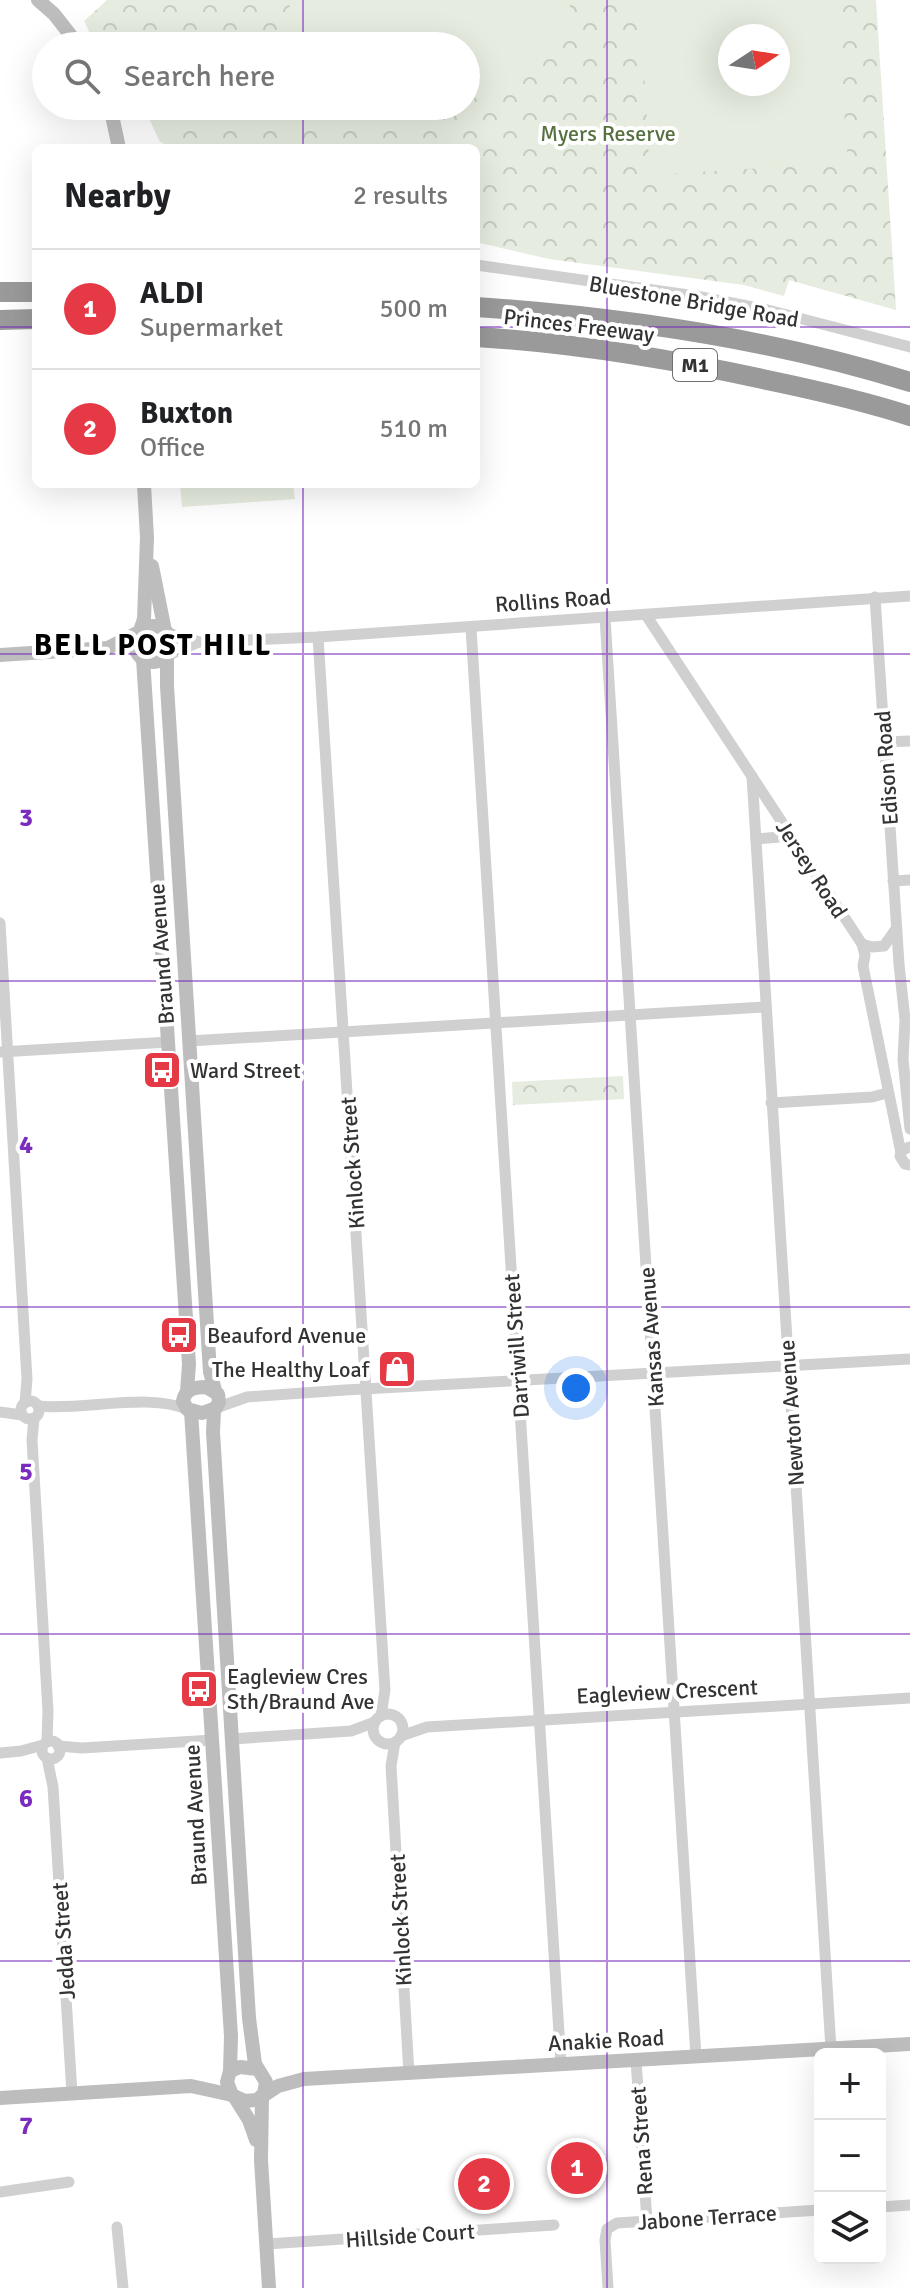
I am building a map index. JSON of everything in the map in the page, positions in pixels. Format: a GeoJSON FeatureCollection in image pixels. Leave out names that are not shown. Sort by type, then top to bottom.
{"type":"FeatureCollection","features":[{"type":"Feature","properties":{"kind":"highway"},"geometry":{"type":"LineString","coordinates":[[0,292],[32,292]]}},
{"type":"Feature","properties":{"kind":"highway","name":"Princes Freeway"},"geometry":{"type":"LineString","coordinates":[[480,307],[677,327],[859,366],[910,382]]}},
{"type":"Feature","properties":{"kind":"highway"},"geometry":{"type":"LineString","coordinates":[[0,320],[32,319]]}},
{"type":"Feature","properties":{"kind":"highway","name":"Princes Freeway"},"geometry":{"type":"LineString","coordinates":[[480,337],[606,350],[710,368],[804,388],[910,416]]}},
{"type":"Feature","properties":{"kind":"street"},"geometry":{"type":"LineString","coordinates":[[38,0],[68,32]]}},
{"type":"Feature","properties":{"kind":"street"},"geometry":{"type":"LineString","coordinates":[[113,120],[118,144]]}},
{"type":"Feature","properties":{"kind":"street","name":"Bluestone Bridge Road"},"geometry":{"type":"LineString","coordinates":[[480,266],[696,296],[764,309],[910,347]]}},
{"type":"Feature","properties":{"kind":"street"},"geometry":{"type":"LineString","coordinates":[[141,658],[135,646],[144,619],[147,538],[144,488]]}},
{"type":"Feature","properties":{"kind":"street"},"geometry":{"type":"LineString","coordinates":[[0,655],[108,648],[155,661],[168,656],[172,645],[166,632],[147,538]]}},
{"type":"Feature","properties":{"kind":"street","name":"Rollins Road"},"geometry":{"type":"LineString","coordinates":[[166,632],[200,642],[318,637],[910,596]]}},
{"type":"Feature","properties":{"kind":"street","name":"Edison Road"},"geometry":{"type":"LineString","coordinates":[[875,597],[896,928],[908,1020],[903,1059],[910,1129]]}},
{"type":"Feature","properties":{"kind":"street","name":"Jersey Road"},"geometry":{"type":"LineString","coordinates":[[646,615],[791,836],[871,948],[863,966],[887,1093],[906,1150]]}},
{"type":"Feature","properties":{"kind":"street","name":"Kansas Avenue"},"geometry":{"type":"LineString","coordinates":[[605,618],[696,2057]]}},
{"type":"Feature","properties":{"kind":"street"},"geometry":{"type":"LineString","coordinates":[[108,648],[155,627],[166,632]]}},
{"type":"Feature","properties":{"kind":"street","name":"Darriwill Street"},"geometry":{"type":"LineString","coordinates":[[471,628],[561,2065]]}},
{"type":"Feature","properties":{"kind":"street","name":"Kinlock Street"},"geometry":{"type":"LineString","coordinates":[[318,637],[385,1690],[378,1719],[378,1739],[391,1766]]}},
{"type":"Feature","properties":{"kind":"street","name":"Rollins Road"},"geometry":{"type":"LineString","coordinates":[[168,656],[200,642]]}},
{"type":"Feature","properties":{"kind":"street","name":"Braund Avenue"},"geometry":{"type":"LineString","coordinates":[[168,656],[167,686],[210,1372],[216,1391]]}},
{"type":"Feature","properties":{"kind":"street","name":"Braund Avenue"},"geometry":{"type":"LineString","coordinates":[[141,658],[190,1377],[187,1392]]}},
{"type":"Feature","properties":{"kind":"street"},"geometry":{"type":"LineString","coordinates":[[884,742],[910,741]]}},
{"type":"Feature","properties":{"kind":"street","name":"Newton Avenue"},"geometry":{"type":"LineString","coordinates":[[752,776],[831,2048]]}},
{"type":"Feature","properties":{"kind":"street"},"geometry":{"type":"LineString","coordinates":[[756,839],[791,836]]}},
{"type":"Feature","properties":{"kind":"street"},"geometry":{"type":"LineString","coordinates":[[893,881],[910,880]]}},
{"type":"Feature","properties":{"kind":"street","name":"Jedda Street"},"geometry":{"type":"LineString","coordinates":[[0,923],[4,1052],[32,1440],[72,2094]]}},
{"type":"Feature","properties":{"kind":"street"},"geometry":{"type":"LineString","coordinates":[[871,948],[896,928]]}},
{"type":"Feature","properties":{"kind":"street"},"geometry":{"type":"LineString","coordinates":[[871,948],[894,954],[899,964]]}},
{"type":"Feature","properties":{"kind":"street"},"geometry":{"type":"LineString","coordinates":[[4,1052],[765,1007]]}},
{"type":"Feature","properties":{"kind":"street"},"geometry":{"type":"LineString","coordinates":[[771,1103],[872,1097],[887,1093]]}},
{"type":"Feature","properties":{"kind":"street"},"geometry":{"type":"LineString","coordinates":[[906,1150],[902,1162],[910,1165]]}},
{"type":"Feature","properties":{"kind":"street"},"geometry":{"type":"LineString","coordinates":[[162,1403],[201,1387],[247,1397],[910,1359]]}},
{"type":"Feature","properties":{"kind":"street"},"geometry":{"type":"LineString","coordinates":[[215,1409],[220,1399],[216,1391]]}},
{"type":"Feature","properties":{"kind":"street"},"geometry":{"type":"LineString","coordinates":[[187,1392],[183,1401],[190,1411]]}},
{"type":"Feature","properties":{"kind":"street"},"geometry":{"type":"LineString","coordinates":[[1,1412],[162,1403],[205,1413],[247,1397]]}},
{"type":"Feature","properties":{"kind":"street","name":"Braund Avenue"},"geometry":{"type":"LineString","coordinates":[[215,1409],[213,1432],[249,2018],[259,2070]]}},
{"type":"Feature","properties":{"kind":"street","name":"Braund Avenue"},"geometry":{"type":"LineString","coordinates":[[190,1411],[231,2036],[229,2072]]}},
{"type":"Feature","properties":{"kind":"street","name":"Kinlock Street"},"geometry":{"type":"LineString","coordinates":[[385,1690],[397,1719],[398,1739],[391,1766],[409,2074]]}},
{"type":"Feature","properties":{"kind":"street","name":"Eagleview Crescent"},"geometry":{"type":"LineString","coordinates":[[378,1719],[397,1719],[427,1727],[910,1698]]}},
{"type":"Feature","properties":{"kind":"street"},"geometry":{"type":"LineString","coordinates":[[0,1753],[351,1731],[378,1719]]}},
{"type":"Feature","properties":{"kind":"street","name":"Eagleview Crescent"},"geometry":{"type":"LineString","coordinates":[[378,1739],[398,1739],[427,1727]]}},
{"type":"Feature","properties":{"kind":"street"},"geometry":{"type":"LineString","coordinates":[[351,1731],[378,1739]]}},
{"type":"Feature","properties":{"kind":"street"},"geometry":{"type":"LineString","coordinates":[[225,1945],[245,1943]]}},
{"type":"Feature","properties":{"kind":"street","name":"Anakie Road"},"geometry":{"type":"LineString","coordinates":[[847,2048],[910,2044]]}},
{"type":"Feature","properties":{"kind":"street","name":"Anakie Road"},"geometry":{"type":"LineString","coordinates":[[263,2096],[278,2086],[304,2079],[814,2050]]}},
{"type":"Feature","properties":{"kind":"street","name":"Rena Street"},"geometry":{"type":"LineString","coordinates":[[636,2060],[647,2221]]}},
{"type":"Feature","properties":{"kind":"street"},"geometry":{"type":"LineString","coordinates":[[0,2098],[191,2086],[240,2067],[259,2070],[266,2082],[261,2160],[269,2288]]}},
{"type":"Feature","properties":{"kind":"street","name":"Anakie Road"},"geometry":{"type":"LineString","coordinates":[[259,2070],[304,2079]]}},
{"type":"Feature","properties":{"kind":"street"},"geometry":{"type":"LineString","coordinates":[[229,2072],[228,2085],[251,2122],[261,2160]]}},
{"type":"Feature","properties":{"kind":"street"},"geometry":{"type":"LineString","coordinates":[[191,2086],[251,2101],[263,2096]]}},
{"type":"Feature","properties":{"kind":"street"},"geometry":{"type":"LineString","coordinates":[[0,2192],[69,2182]]}},
{"type":"Feature","properties":{"kind":"street"},"geometry":{"type":"LineString","coordinates":[[886,2207],[910,2205]]}},
{"type":"Feature","properties":{"kind":"street","name":"Jabone Terrace"},"geometry":{"type":"LineString","coordinates":[[608,2288],[605,2240],[607,2229],[617,2223],[814,2210]]}},
{"type":"Feature","properties":{"kind":"street","name":"Hillside Court"},"geometry":{"type":"LineString","coordinates":[[267,2244],[554,2225]]}},
{"type":"Feature","properties":{"kind":"street"},"geometry":{"type":"LineString","coordinates":[[117,2227],[123,2288]]}},
{"type":"Feature","properties":{"kind":"green space","name":"Myers Reserve"},"geometry":{"type":"Polygon","coordinates":[[[107,0],[876,0],[896,310],[789,280],[784,296],[744,285],[549,259],[480,243],[480,144],[165,144],[160,142],[150,120],[480,120],[480,32],[89,32],[84,21],[107,0]]]}},
{"type":"Feature","properties":{"kind":"green space"},"geometry":{"type":"Polygon","coordinates":[[[288,0],[571,0],[559,41],[537,69],[523,80],[480,97],[480,32],[297,32],[288,0]]]}},
{"type":"Feature","properties":{"kind":"green space"},"geometry":{"type":"Polygon","coordinates":[[[640,0],[836,0],[848,163],[650,175],[640,0]]]}},
{"type":"Feature","properties":{"kind":"green space"},"geometry":{"type":"Polygon","coordinates":[[[180,488],[294,488],[295,499],[182,507],[180,488]]]}},
{"type":"Feature","properties":{"kind":"green space"},"geometry":{"type":"Polygon","coordinates":[[[623,1076],[624,1099],[513,1105],[512,1082],[623,1076]]]}},
{"type":"Feature","properties":{"kind":"place","name":"Ward Street"},"geometry":{"type":"Point","coordinates":[162,1070]}},
{"type":"Feature","properties":{"kind":"place","name":"Beauford Avenue"},"geometry":{"type":"Point","coordinates":[179,1335]}},
{"type":"Feature","properties":{"kind":"place","name":"The Healthy Loaf"},"geometry":{"type":"Point","coordinates":[397,1369]}},
{"type":"Feature","properties":{"kind":"place","name":"Eagleview Cres Sth/Braund Ave"},"geometry":{"type":"Point","coordinates":[199,1689]}},
{"type":"Feature","properties":{"kind":"place","name":"ALDI"},"geometry":{"type":"Point","coordinates":[577,2168]}},
{"type":"Feature","properties":{"kind":"place","name":"Buxton"},"geometry":{"type":"Point","coordinates":[484,2184]}},
{"type":"Feature","properties":{"kind":"district","name":"BELL POST HILL"},"geometry":{"type":"Point","coordinates":[153,645]}}]}
